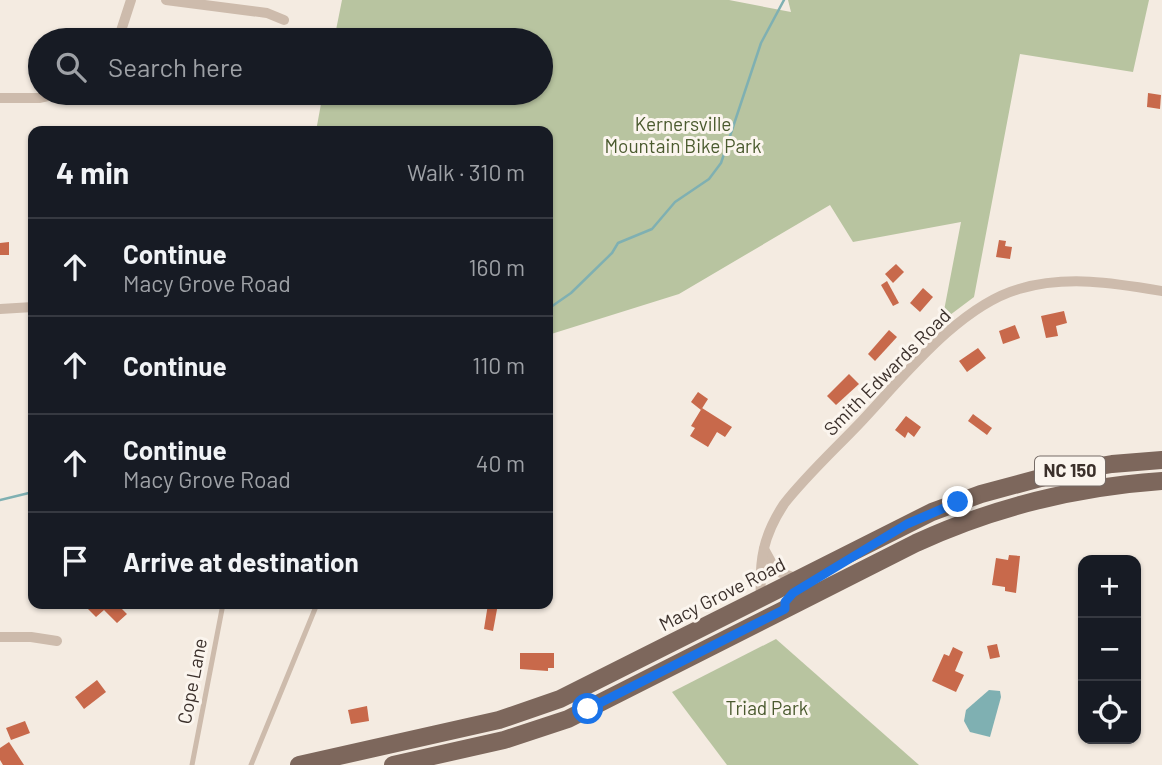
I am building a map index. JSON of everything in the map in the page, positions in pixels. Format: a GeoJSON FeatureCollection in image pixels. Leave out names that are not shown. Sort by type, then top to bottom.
{"type":"FeatureCollection","features":[{"type":"Feature","properties":{"kind":"main road","name":"Macy Grove Road"},"geometry":{"type":"LineString","coordinates":[[299,765],[520,714],[559,699],[907,524],[981,494],[1086,468],[1162,460]]}},
{"type":"Feature","properties":{"kind":"main road","name":"NC 150"},"geometry":{"type":"LineString","coordinates":[[393,765],[515,737],[568,719],[916,543],[988,514],[1063,493],[1162,481]]}},
{"type":"Feature","properties":{"kind":"main road"},"geometry":{"type":"LineString","coordinates":[[785,609],[785,602],[793,593],[907,524]]}},
{"type":"Feature","properties":{"kind":"main road"},"geometry":{"type":"LineString","coordinates":[[379,765],[468,737],[474,725]]}},
{"type":"Feature","properties":{"kind":"street"},"geometry":{"type":"LineString","coordinates":[[122,28],[131,0]]}},
{"type":"Feature","properties":{"kind":"street"},"geometry":{"type":"LineString","coordinates":[[166,0],[267,13],[284,20]]}},
{"type":"Feature","properties":{"kind":"street"},"geometry":{"type":"LineString","coordinates":[[0,97],[28,98]]}},
{"type":"Feature","properties":{"kind":"street","name":"Smith Edwards Road"},"geometry":{"type":"LineString","coordinates":[[761,598],[760,561],[777,514],[792,493],[945,335],[986,303],[1016,290],[1067,281],[1162,291]]}},
{"type":"Feature","properties":{"kind":"street"},"geometry":{"type":"LineString","coordinates":[[0,309],[28,307]]}},
{"type":"Feature","properties":{"kind":"street"},"geometry":{"type":"LineString","coordinates":[[764,549],[776,571],[798,579]]}},
{"type":"Feature","properties":{"kind":"street"},"geometry":{"type":"LineString","coordinates":[[0,637],[31,637],[57,641]]}},
{"type":"Feature","properties":{"kind":"lane","name":"Cope Lane"},"geometry":{"type":"LineString","coordinates":[[192,765],[222,609]]}},
{"type":"Feature","properties":{"kind":"lane"},"geometry":{"type":"LineString","coordinates":[[251,765],[315,609]]}},
{"type":"Feature","properties":{"kind":"green space","name":"Kernersville Mountain Bike Park"},"geometry":{"type":"Polygon","coordinates":[[[342,0],[729,0],[791,12],[788,0],[1149,0],[1133,72],[1020,54],[974,297],[942,321],[961,222],[853,242],[830,205],[679,294],[553,333],[553,126],[317,126],[321,105],[553,105],[553,28],[336,28],[342,0]]]}},
{"type":"Feature","properties":{"kind":"green space","name":"Triad Park"},"geometry":{"type":"Polygon","coordinates":[[[776,639],[919,765],[727,765],[672,692],[776,639]]]}},
{"type":"Feature","properties":{"kind":"water"},"geometry":{"type":"Polygon","coordinates":[[[989,690],[1000,691],[1001,697],[990,737],[970,732],[964,721],[966,710],[989,690]]]}},
{"type":"Feature","properties":{"kind":"building"},"geometry":{"type":"Polygon","coordinates":[[[1148,93],[1161,95],[1160,109],[1147,107],[1148,93]]]}},
{"type":"Feature","properties":{"kind":"building"},"geometry":{"type":"Polygon","coordinates":[[[999,240],[1006,241],[1005,246],[1012,247],[1010,259],[996,257],[999,240]]]}},
{"type":"Feature","properties":{"kind":"building"},"geometry":{"type":"Polygon","coordinates":[[[9,242],[9,255],[0,255],[0,243],[9,242]]]}},
{"type":"Feature","properties":{"kind":"building"},"geometry":{"type":"Polygon","coordinates":[[[896,264],[904,272],[893,283],[885,274],[896,264]]]}},
{"type":"Feature","properties":{"kind":"building"},"geometry":{"type":"Polygon","coordinates":[[[887,281],[899,303],[893,306],[881,285],[887,281]]]}},
{"type":"Feature","properties":{"kind":"building"},"geometry":{"type":"Polygon","coordinates":[[[923,288],[933,297],[920,312],[910,303],[923,288]]]}},
{"type":"Feature","properties":{"kind":"building"},"geometry":{"type":"Polygon","coordinates":[[[1064,311],[1067,323],[1056,326],[1058,336],[1046,338],[1041,316],[1064,311]]]}},
{"type":"Feature","properties":{"kind":"building"},"geometry":{"type":"Polygon","coordinates":[[[1015,325],[1020,338],[1003,344],[999,331],[1015,325]]]}},
{"type":"Feature","properties":{"kind":"building"},"geometry":{"type":"Polygon","coordinates":[[[889,330],[897,337],[875,361],[868,354],[889,330]]]}},
{"type":"Feature","properties":{"kind":"building"},"geometry":{"type":"Polygon","coordinates":[[[978,348],[986,358],[967,372],[959,361],[978,348]]]}},
{"type":"Feature","properties":{"kind":"building"},"geometry":{"type":"Polygon","coordinates":[[[849,374],[859,384],[836,405],[827,396],[849,374]]]}},
{"type":"Feature","properties":{"kind":"building"},"geometry":{"type":"Polygon","coordinates":[[[698,392],[708,399],[701,410],[691,402],[698,392]]]}},
{"type":"Feature","properties":{"kind":"building"},"geometry":{"type":"Polygon","coordinates":[[[702,408],[732,427],[725,437],[717,432],[708,447],[690,436],[695,428],[691,426],[702,408]]]}},
{"type":"Feature","properties":{"kind":"building"},"geometry":{"type":"Polygon","coordinates":[[[973,414],[992,428],[987,435],[968,421],[973,414]]]}},
{"type":"Feature","properties":{"kind":"building"},"geometry":{"type":"Polygon","coordinates":[[[906,416],[921,427],[914,437],[908,432],[905,438],[895,430],[906,416]]]}},
{"type":"Feature","properties":{"kind":"building"},"geometry":{"type":"Polygon","coordinates":[[[1009,555],[1020,556],[1016,593],[1005,591],[1005,587],[992,585],[996,558],[1008,560],[1009,555]]]}},
{"type":"Feature","properties":{"kind":"building"},"geometry":{"type":"Polygon","coordinates":[[[88,609],[122,609],[127,614],[117,623],[104,610],[96,617],[88,609]]]}},
{"type":"Feature","properties":{"kind":"building"},"geometry":{"type":"Polygon","coordinates":[[[487,609],[497,609],[493,631],[484,629],[487,609]]]}},
{"type":"Feature","properties":{"kind":"building"},"geometry":{"type":"Polygon","coordinates":[[[997,644],[1000,657],[990,659],[987,646],[997,644]]]}},
{"type":"Feature","properties":{"kind":"building"},"geometry":{"type":"Polygon","coordinates":[[[953,647],[963,652],[955,671],[964,675],[956,692],[932,681],[944,654],[949,656],[953,647]]]}},
{"type":"Feature","properties":{"kind":"building"},"geometry":{"type":"Polygon","coordinates":[[[520,653],[554,653],[554,668],[548,668],[548,671],[520,669],[520,653]]]}},
{"type":"Feature","properties":{"kind":"building"},"geometry":{"type":"Polygon","coordinates":[[[97,680],[106,692],[84,709],[75,697],[97,680]]]}},
{"type":"Feature","properties":{"kind":"building"},"geometry":{"type":"Polygon","coordinates":[[[367,706],[369,721],[351,724],[348,710],[367,706]]]}},
{"type":"Feature","properties":{"kind":"building"},"geometry":{"type":"Polygon","coordinates":[[[25,721],[30,733],[11,740],[6,728],[25,721]]]}},
{"type":"Feature","properties":{"kind":"building"},"geometry":{"type":"Polygon","coordinates":[[[9,742],[24,765],[3,765],[0,748],[9,742]]]}},
{"type":"Feature","properties":{"kind":"waterway"},"geometry":{"type":"LineString","coordinates":[[553,306],[571,293],[612,253],[618,243],[652,229],[675,202],[709,179],[721,163],[761,43],[784,0]]}},
{"type":"Feature","properties":{"kind":"waterway"},"geometry":{"type":"LineString","coordinates":[[0,500],[28,493]]}},
{"type":"Feature","properties":{"kind":"route"},"geometry":{"type":"LineString","coordinates":[[588,709],[785,609],[785,602],[793,593],[907,524],[958,502]]}}]}
